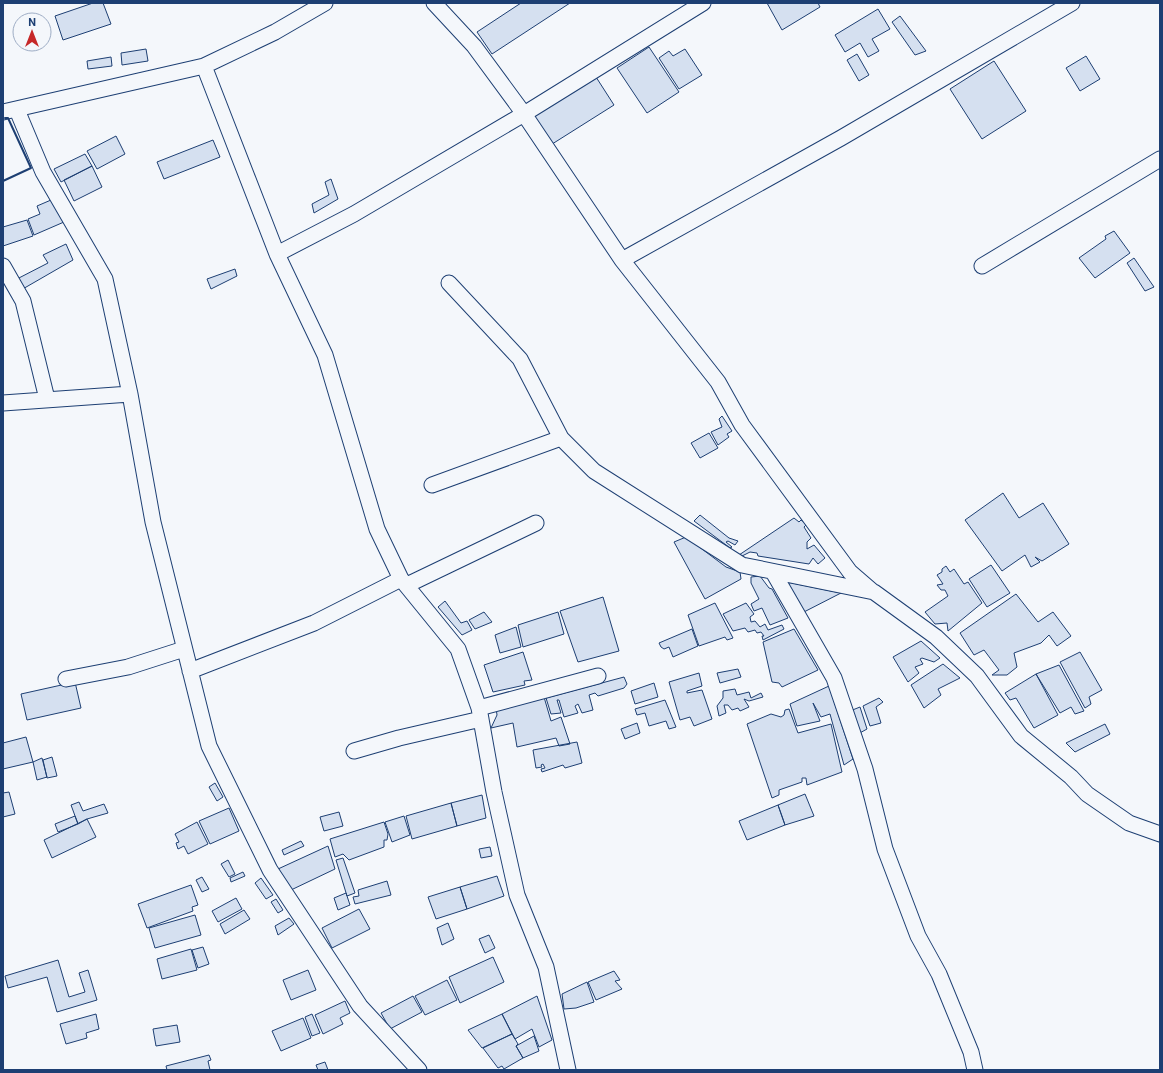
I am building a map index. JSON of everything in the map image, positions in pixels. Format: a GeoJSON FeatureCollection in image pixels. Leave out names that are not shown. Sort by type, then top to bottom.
{"type":"FeatureCollection","features":[{"type":"Feature","properties":{"kind":"street"},"geometry":{"type":"LineString","coordinates":[[325,3],[275,32],[204,66],[10,111],[43,172],[105,279],[130,394],[153,522],[209,746],[270,870],[360,1006],[419,1070]]}},
{"type":"Feature","properties":{"kind":"street"},"geometry":{"type":"LineString","coordinates":[[434,3],[474,46],[524,114],[622,260],[718,382],[742,425],[850,572],[874,592],[936,637],[977,676],[1021,736],[1071,778],[1087,794],[1129,823],[1160,834]]}},
{"type":"Feature","properties":{"kind":"street"},"geometry":{"type":"LineString","coordinates":[[277,254],[354,214],[524,114],[704,3]]}},
{"type":"Feature","properties":{"kind":"street"},"geometry":{"type":"LineString","coordinates":[[622,260],[841,138],[1072,3]]}},
{"type":"Feature","properties":{"kind":"street"},"geometry":{"type":"LineString","coordinates":[[204,66],[277,254],[325,355],[378,529],[404,582],[458,649],[480,713],[494,792],[517,895],[546,967],[568,1070]]}},
{"type":"Feature","properties":{"kind":"street"},"geometry":{"type":"LineString","coordinates":[[982,266],[1160,159]]}},
{"type":"Feature","properties":{"kind":"street"},"geometry":{"type":"LineString","coordinates":[[3,266],[23,301],[47,399]]}},
{"type":"Feature","properties":{"kind":"street"},"geometry":{"type":"LineString","coordinates":[[449,283],[520,359],[561,438],[594,471],[742,565],[874,592]]}},
{"type":"Feature","properties":{"kind":"street"},"geometry":{"type":"LineString","coordinates":[[3,403],[130,394]]}},
{"type":"Feature","properties":{"kind":"street"},"geometry":{"type":"LineString","coordinates":[[432,485],[561,438]]}},
{"type":"Feature","properties":{"kind":"street"},"geometry":{"type":"LineString","coordinates":[[190,671],[314,623],[536,523]]}},
{"type":"Feature","properties":{"kind":"street"},"geometry":{"type":"LineString","coordinates":[[773,572],[834,678],[865,769],[885,849],[918,936],[939,974],[971,1052],[975,1070]]}},
{"type":"Feature","properties":{"kind":"street"},"geometry":{"type":"LineString","coordinates":[[66,679],[128,667],[184,649]]}},
{"type":"Feature","properties":{"kind":"street"},"geometry":{"type":"LineString","coordinates":[[354,751],[598,676]]}},
{"type":"Feature","properties":{"kind":"building"},"geometry":{"type":"Polygon","coordinates":[[[93,3],[103,3],[111,24],[63,40],[55,16],[93,3]]]}},
{"type":"Feature","properties":{"kind":"building"},"geometry":{"type":"Polygon","coordinates":[[[521,3],[570,3],[492,54],[477,32],[521,3]]]}},
{"type":"Feature","properties":{"kind":"building"},"geometry":{"type":"Polygon","coordinates":[[[767,3],[818,3],[820,7],[782,30],[767,3]]]}},
{"type":"Feature","properties":{"kind":"building"},"geometry":{"type":"Polygon","coordinates":[[[878,9],[890,29],[872,39],[879,51],[868,57],[860,43],[845,52],[835,35],[878,9]]]}},
{"type":"Feature","properties":{"kind":"building"},"geometry":{"type":"Polygon","coordinates":[[[900,16],[926,51],[915,55],[892,22],[900,16]]]}},
{"type":"Feature","properties":{"kind":"building"},"geometry":{"type":"Polygon","coordinates":[[[649,47],[679,92],[647,113],[617,68],[649,47]]]}},
{"type":"Feature","properties":{"kind":"building"},"geometry":{"type":"Polygon","coordinates":[[[146,49],[148,61],[122,65],[121,53],[146,49]]]}},
{"type":"Feature","properties":{"kind":"building"},"geometry":{"type":"Polygon","coordinates":[[[685,49],[702,75],[679,89],[659,58],[669,51],[673,56],[685,49]]]}},
{"type":"Feature","properties":{"kind":"building"},"geometry":{"type":"Polygon","coordinates":[[[857,54],[869,75],[859,81],[847,60],[857,54]]]}},
{"type":"Feature","properties":{"kind":"building"},"geometry":{"type":"Polygon","coordinates":[[[1086,56],[1100,79],[1080,91],[1066,68],[1086,56]]]}},
{"type":"Feature","properties":{"kind":"building"},"geometry":{"type":"Polygon","coordinates":[[[111,57],[112,66],[88,69],[87,61],[111,57]]]}},
{"type":"Feature","properties":{"kind":"building"},"geometry":{"type":"Polygon","coordinates":[[[994,61],[1026,111],[982,139],[950,89],[994,61]]]}},
{"type":"Feature","properties":{"kind":"building"},"geometry":{"type":"Polygon","coordinates":[[[596,77],[614,105],[549,146],[531,118],[596,77]]]}},
{"type":"Feature","properties":{"kind":"building"},"geometry":{"type":"Polygon","coordinates":[[[116,136],[125,154],[97,169],[87,151],[116,136]]]}},
{"type":"Feature","properties":{"kind":"building"},"geometry":{"type":"Polygon","coordinates":[[[213,140],[220,157],[164,179],[157,162],[213,140]]]}},
{"type":"Feature","properties":{"kind":"building"},"geometry":{"type":"Polygon","coordinates":[[[85,154],[92,166],[61,182],[54,169],[85,154]]]}},
{"type":"Feature","properties":{"kind":"building"},"geometry":{"type":"Polygon","coordinates":[[[92,166],[102,187],[74,201],[64,180],[92,166]]]}},
{"type":"Feature","properties":{"kind":"building"},"geometry":{"type":"Polygon","coordinates":[[[331,179],[338,199],[314,213],[312,204],[329,195],[325,182],[331,179]]]}},
{"type":"Feature","properties":{"kind":"building"},"geometry":{"type":"Polygon","coordinates":[[[51,200],[64,222],[34,235],[28,219],[40,214],[37,206],[51,200]]]}},
{"type":"Feature","properties":{"kind":"building"},"geometry":{"type":"Polygon","coordinates":[[[27,220],[33,236],[3,246],[3,227],[27,220]]]}},
{"type":"Feature","properties":{"kind":"building"},"geometry":{"type":"Polygon","coordinates":[[[1114,231],[1130,253],[1095,278],[1079,258],[1106,239],[1105,236],[1114,231]]]}},
{"type":"Feature","properties":{"kind":"building"},"geometry":{"type":"Polygon","coordinates":[[[66,244],[73,260],[21,290],[15,280],[48,263],[43,255],[66,244]]]}},
{"type":"Feature","properties":{"kind":"building"},"geometry":{"type":"Polygon","coordinates":[[[1134,258],[1154,287],[1145,291],[1127,263],[1134,258]]]}},
{"type":"Feature","properties":{"kind":"building"},"geometry":{"type":"Polygon","coordinates":[[[235,269],[237,276],[211,289],[207,279],[235,269]]]}},
{"type":"Feature","properties":{"kind":"building"},"geometry":{"type":"Polygon","coordinates":[[[722,416],[732,431],[727,434],[729,437],[718,445],[711,432],[722,427],[719,419],[722,416]]]}},
{"type":"Feature","properties":{"kind":"building"},"geometry":{"type":"Polygon","coordinates":[[[709,433],[718,448],[700,458],[691,443],[709,433]]]}},
{"type":"Feature","properties":{"kind":"building"},"geometry":{"type":"Polygon","coordinates":[[[1003,493],[1019,518],[1043,503],[1069,544],[1042,561],[1035,557],[1040,562],[1031,567],[1025,555],[1002,571],[965,520],[1003,493]]]}},
{"type":"Feature","properties":{"kind":"building"},"geometry":{"type":"Polygon","coordinates":[[[700,515],[729,538],[738,541],[735,545],[728,541],[726,542],[732,547],[730,548],[694,521],[700,515]]]}},
{"type":"Feature","properties":{"kind":"building"},"geometry":{"type":"Polygon","coordinates":[[[794,518],[799,522],[801,520],[807,524],[804,527],[811,538],[807,542],[807,549],[814,545],[825,558],[818,564],[813,558],[809,564],[758,556],[757,553],[750,552],[740,557],[739,555],[794,518]]]}},
{"type":"Feature","properties":{"kind":"building"},"geometry":{"type":"Polygon","coordinates":[[[686,537],[726,567],[740,572],[741,579],[705,599],[674,542],[686,537]]]}},
{"type":"Feature","properties":{"kind":"building"},"geometry":{"type":"Polygon","coordinates":[[[991,565],[1010,593],[987,607],[969,579],[991,565]]]}},
{"type":"Feature","properties":{"kind":"building"},"geometry":{"type":"Polygon","coordinates":[[[946,566],[950,572],[954,569],[964,584],[968,582],[982,603],[948,631],[947,623],[935,624],[925,612],[948,596],[945,590],[941,590],[937,585],[943,584],[937,575],[942,572],[942,569],[946,566]]]}},
{"type":"Feature","properties":{"kind":"building"},"geometry":{"type":"Polygon","coordinates":[[[760,576],[769,588],[772,589],[788,618],[770,625],[762,608],[754,611],[751,604],[759,599],[751,583],[751,577],[760,576]]]}},
{"type":"Feature","properties":{"kind":"building"},"geometry":{"type":"Polygon","coordinates":[[[782,581],[841,593],[800,614],[782,581]]]}},
{"type":"Feature","properties":{"kind":"building"},"geometry":{"type":"Polygon","coordinates":[[[1016,594],[1038,622],[1053,612],[1071,636],[1057,646],[1049,635],[1041,643],[1014,653],[1017,667],[1007,675],[992,675],[999,670],[984,650],[974,655],[960,633],[1016,594]]]}},
{"type":"Feature","properties":{"kind":"building"},"geometry":{"type":"Polygon","coordinates":[[[603,597],[619,651],[578,662],[560,611],[603,597]]]}},
{"type":"Feature","properties":{"kind":"building"},"geometry":{"type":"Polygon","coordinates":[[[445,601],[461,623],[467,621],[472,630],[462,635],[438,607],[445,601]]]}},
{"type":"Feature","properties":{"kind":"building"},"geometry":{"type":"Polygon","coordinates":[[[715,603],[733,638],[727,640],[725,637],[699,646],[688,615],[715,603]]]}},
{"type":"Feature","properties":{"kind":"building"},"geometry":{"type":"Polygon","coordinates":[[[746,603],[754,614],[750,617],[751,622],[755,621],[760,627],[765,624],[768,630],[782,625],[784,629],[763,640],[762,636],[764,636],[761,632],[757,633],[755,630],[748,632],[745,628],[733,631],[723,614],[746,603]]]}},
{"type":"Feature","properties":{"kind":"building"},"geometry":{"type":"Polygon","coordinates":[[[484,612],[492,622],[475,629],[469,620],[484,612]]]}},
{"type":"Feature","properties":{"kind":"building"},"geometry":{"type":"Polygon","coordinates":[[[558,612],[564,634],[523,647],[518,625],[558,612]]]}},
{"type":"Feature","properties":{"kind":"building"},"geometry":{"type":"Polygon","coordinates":[[[516,627],[521,647],[500,653],[495,635],[516,627]]]}},
{"type":"Feature","properties":{"kind":"building"},"geometry":{"type":"Polygon","coordinates":[[[692,629],[698,646],[673,657],[669,647],[664,649],[659,643],[692,629]]]}},
{"type":"Feature","properties":{"kind":"building"},"geometry":{"type":"Polygon","coordinates":[[[794,629],[818,670],[782,687],[779,683],[772,682],[763,642],[794,629]]]}},
{"type":"Feature","properties":{"kind":"building"},"geometry":{"type":"Polygon","coordinates":[[[921,641],[940,658],[934,662],[922,658],[920,659],[923,664],[915,667],[919,673],[908,682],[893,657],[921,641]]]}},
{"type":"Feature","properties":{"kind":"building"},"geometry":{"type":"Polygon","coordinates":[[[523,652],[532,680],[524,681],[525,685],[493,692],[484,665],[523,652]]]}},
{"type":"Feature","properties":{"kind":"building"},"geometry":{"type":"Polygon","coordinates":[[[1080,652],[1102,690],[1089,697],[1091,704],[1085,708],[1060,662],[1080,652]]]}},
{"type":"Feature","properties":{"kind":"building"},"geometry":{"type":"Polygon","coordinates":[[[943,664],[960,678],[938,689],[941,695],[924,708],[911,685],[943,664]]]}},
{"type":"Feature","properties":{"kind":"building"},"geometry":{"type":"Polygon","coordinates":[[[1059,665],[1084,711],[1075,714],[1071,707],[1060,713],[1036,674],[1059,665]]]}},
{"type":"Feature","properties":{"kind":"building"},"geometry":{"type":"Polygon","coordinates":[[[738,669],[741,677],[720,683],[717,673],[738,669]]]}},
{"type":"Feature","properties":{"kind":"building"},"geometry":{"type":"Polygon","coordinates":[[[699,673],[702,686],[687,691],[687,693],[702,690],[712,719],[694,726],[690,717],[680,720],[669,682],[699,673]]]}},
{"type":"Feature","properties":{"kind":"building"},"geometry":{"type":"Polygon","coordinates":[[[1036,674],[1058,715],[1034,728],[1016,698],[1010,700],[1005,693],[1036,674]]]}},
{"type":"Feature","properties":{"kind":"building"},"geometry":{"type":"Polygon","coordinates":[[[624,677],[627,684],[624,688],[598,696],[595,693],[589,695],[593,710],[582,713],[578,704],[575,706],[578,713],[564,717],[559,700],[557,700],[561,713],[551,714],[546,698],[624,677]]]}},
{"type":"Feature","properties":{"kind":"building"},"geometry":{"type":"Polygon","coordinates":[[[75,682],[81,708],[27,720],[21,694],[75,682]]]}},
{"type":"Feature","properties":{"kind":"building"},"geometry":{"type":"Polygon","coordinates":[[[654,683],[658,697],[635,704],[631,691],[654,683]]]}},
{"type":"Feature","properties":{"kind":"building"},"geometry":{"type":"Polygon","coordinates":[[[829,686],[853,759],[844,765],[830,714],[821,717],[813,703],[820,721],[797,726],[790,704],[829,686]]]}},
{"type":"Feature","properties":{"kind":"building"},"geometry":{"type":"Polygon","coordinates":[[[735,689],[737,695],[749,692],[751,698],[761,693],[763,697],[749,701],[744,699],[749,707],[740,711],[738,708],[732,710],[728,705],[724,705],[726,713],[719,716],[717,706],[723,698],[723,691],[735,689]]]}},
{"type":"Feature","properties":{"kind":"building"},"geometry":{"type":"Polygon","coordinates":[[[544,697],[551,721],[561,717],[570,744],[559,746],[556,738],[517,747],[513,723],[491,728],[497,715],[496,708],[544,697]]]}},
{"type":"Feature","properties":{"kind":"building"},"geometry":{"type":"Polygon","coordinates":[[[879,698],[883,702],[876,707],[881,723],[870,726],[863,706],[879,698]]]}},
{"type":"Feature","properties":{"kind":"building"},"geometry":{"type":"Polygon","coordinates":[[[665,700],[676,727],[669,729],[666,721],[649,726],[645,713],[637,715],[635,709],[665,700]]]}},
{"type":"Feature","properties":{"kind":"building"},"geometry":{"type":"Polygon","coordinates":[[[860,707],[867,729],[858,734],[850,711],[860,707]]]}},
{"type":"Feature","properties":{"kind":"building"},"geometry":{"type":"Polygon","coordinates":[[[789,709],[798,733],[831,724],[842,772],[807,785],[806,778],[802,778],[802,782],[779,790],[779,795],[772,798],[747,724],[771,714],[781,717],[784,715],[785,710],[789,709]]]}},
{"type":"Feature","properties":{"kind":"building"},"geometry":{"type":"Polygon","coordinates":[[[637,723],[640,733],[625,739],[621,729],[637,723]]]}},
{"type":"Feature","properties":{"kind":"building"},"geometry":{"type":"Polygon","coordinates":[[[1105,724],[1110,734],[1075,752],[1066,743],[1105,724]]]}},
{"type":"Feature","properties":{"kind":"building"},"geometry":{"type":"Polygon","coordinates":[[[26,737],[33,762],[3,769],[3,743],[26,737]]]}},
{"type":"Feature","properties":{"kind":"building"},"geometry":{"type":"Polygon","coordinates":[[[577,742],[582,763],[565,768],[563,765],[542,772],[541,769],[545,768],[543,764],[541,765],[542,767],[536,768],[533,750],[577,742]]]}},
{"type":"Feature","properties":{"kind":"building"},"geometry":{"type":"Polygon","coordinates":[[[52,757],[57,776],[47,778],[43,760],[52,757]]]}},
{"type":"Feature","properties":{"kind":"building"},"geometry":{"type":"Polygon","coordinates":[[[42,758],[47,777],[37,780],[33,762],[42,758]]]}},
{"type":"Feature","properties":{"kind":"building"},"geometry":{"type":"Polygon","coordinates":[[[215,783],[223,797],[217,801],[209,787],[215,783]]]}},
{"type":"Feature","properties":{"kind":"building"},"geometry":{"type":"Polygon","coordinates":[[[9,792],[15,814],[3,817],[3,793],[9,792]]]}},
{"type":"Feature","properties":{"kind":"building"},"geometry":{"type":"Polygon","coordinates":[[[805,794],[814,816],[785,825],[778,805],[805,794]]]}},
{"type":"Feature","properties":{"kind":"building"},"geometry":{"type":"Polygon","coordinates":[[[482,795],[486,818],[457,826],[451,803],[482,795]]]}},
{"type":"Feature","properties":{"kind":"building"},"geometry":{"type":"Polygon","coordinates":[[[79,802],[83,811],[104,804],[108,813],[87,819],[78,824],[71,805],[79,802]]]}},
{"type":"Feature","properties":{"kind":"building"},"geometry":{"type":"Polygon","coordinates":[[[451,803],[457,826],[412,839],[406,816],[451,803]]]}},
{"type":"Feature","properties":{"kind":"building"},"geometry":{"type":"Polygon","coordinates":[[[778,805],[785,825],[747,840],[739,821],[778,805]]]}},
{"type":"Feature","properties":{"kind":"building"},"geometry":{"type":"Polygon","coordinates":[[[229,808],[239,831],[210,844],[199,821],[229,808]]]}},
{"type":"Feature","properties":{"kind":"building"},"geometry":{"type":"Polygon","coordinates":[[[339,812],[343,826],[324,831],[320,817],[339,812]]]}},
{"type":"Feature","properties":{"kind":"building"},"geometry":{"type":"Polygon","coordinates":[[[75,816],[78,824],[58,832],[55,824],[75,816]]]}},
{"type":"Feature","properties":{"kind":"building"},"geometry":{"type":"Polygon","coordinates":[[[404,816],[410,835],[392,842],[385,822],[404,816]]]}},
{"type":"Feature","properties":{"kind":"building"},"geometry":{"type":"Polygon","coordinates":[[[87,819],[96,837],[52,858],[44,840],[87,819]]]}},
{"type":"Feature","properties":{"kind":"building"},"geometry":{"type":"Polygon","coordinates":[[[197,822],[208,844],[188,854],[184,846],[178,849],[176,843],[179,842],[175,834],[197,822]]]}},
{"type":"Feature","properties":{"kind":"building"},"geometry":{"type":"Polygon","coordinates":[[[384,822],[388,834],[387,840],[384,840],[384,847],[349,860],[343,854],[335,857],[330,839],[384,822]]]}},
{"type":"Feature","properties":{"kind":"building"},"geometry":{"type":"Polygon","coordinates":[[[301,841],[304,846],[284,855],[282,850],[301,841]]]}},
{"type":"Feature","properties":{"kind":"building"},"geometry":{"type":"Polygon","coordinates":[[[328,846],[335,869],[291,890],[278,869],[328,846]]]}},
{"type":"Feature","properties":{"kind":"building"},"geometry":{"type":"Polygon","coordinates":[[[490,847],[492,856],[481,858],[479,849],[490,847]]]}},
{"type":"Feature","properties":{"kind":"building"},"geometry":{"type":"Polygon","coordinates":[[[343,858],[355,893],[347,896],[336,860],[343,858]]]}},
{"type":"Feature","properties":{"kind":"building"},"geometry":{"type":"Polygon","coordinates":[[[228,860],[235,874],[229,877],[221,864],[228,860]]]}},
{"type":"Feature","properties":{"kind":"building"},"geometry":{"type":"Polygon","coordinates":[[[243,872],[245,876],[231,882],[230,878],[243,872]]]}},
{"type":"Feature","properties":{"kind":"building"},"geometry":{"type":"Polygon","coordinates":[[[497,876],[504,896],[467,909],[460,887],[497,876]]]}},
{"type":"Feature","properties":{"kind":"building"},"geometry":{"type":"Polygon","coordinates":[[[202,877],[209,889],[202,892],[196,880],[202,877]]]}},
{"type":"Feature","properties":{"kind":"building"},"geometry":{"type":"Polygon","coordinates":[[[261,878],[273,895],[266,899],[255,883],[261,878]]]}},
{"type":"Feature","properties":{"kind":"building"},"geometry":{"type":"Polygon","coordinates":[[[387,881],[391,895],[355,904],[353,897],[359,896],[358,890],[387,881]]]}},
{"type":"Feature","properties":{"kind":"building"},"geometry":{"type":"Polygon","coordinates":[[[191,885],[198,905],[192,907],[193,911],[147,928],[138,904],[191,885]]]}},
{"type":"Feature","properties":{"kind":"building"},"geometry":{"type":"Polygon","coordinates":[[[460,887],[467,909],[436,919],[428,897],[460,887]]]}},
{"type":"Feature","properties":{"kind":"building"},"geometry":{"type":"Polygon","coordinates":[[[346,893],[350,905],[338,910],[334,898],[346,893]]]}},
{"type":"Feature","properties":{"kind":"building"},"geometry":{"type":"Polygon","coordinates":[[[236,898],[242,909],[218,922],[212,911],[236,898]]]}},
{"type":"Feature","properties":{"kind":"building"},"geometry":{"type":"Polygon","coordinates":[[[276,899],[283,910],[278,913],[271,902],[276,899]]]}},
{"type":"Feature","properties":{"kind":"building"},"geometry":{"type":"Polygon","coordinates":[[[359,909],[370,929],[332,948],[322,928],[359,909]]]}},
{"type":"Feature","properties":{"kind":"building"},"geometry":{"type":"Polygon","coordinates":[[[244,910],[250,919],[225,934],[220,924],[244,910]]]}},
{"type":"Feature","properties":{"kind":"building"},"geometry":{"type":"Polygon","coordinates":[[[195,915],[201,935],[155,948],[149,928],[195,915]]]}},
{"type":"Feature","properties":{"kind":"building"},"geometry":{"type":"Polygon","coordinates":[[[289,918],[294,924],[278,935],[275,926],[289,918]]]}},
{"type":"Feature","properties":{"kind":"building"},"geometry":{"type":"Polygon","coordinates":[[[448,923],[454,939],[442,945],[437,928],[448,923]]]}},
{"type":"Feature","properties":{"kind":"building"},"geometry":{"type":"Polygon","coordinates":[[[489,935],[495,948],[485,953],[479,939],[489,935]]]}},
{"type":"Feature","properties":{"kind":"building"},"geometry":{"type":"Polygon","coordinates":[[[203,947],[209,964],[198,968],[192,950],[203,947]]]}},
{"type":"Feature","properties":{"kind":"building"},"geometry":{"type":"Polygon","coordinates":[[[191,949],[197,970],[162,979],[157,959],[191,949]]]}},
{"type":"Feature","properties":{"kind":"building"},"geometry":{"type":"Polygon","coordinates":[[[493,957],[504,982],[460,1003],[449,977],[493,957]]]}},
{"type":"Feature","properties":{"kind":"building"},"geometry":{"type":"Polygon","coordinates":[[[58,960],[69,997],[85,992],[79,973],[88,970],[97,1000],[57,1012],[47,977],[8,988],[5,976],[58,960]]]}},
{"type":"Feature","properties":{"kind":"building"},"geometry":{"type":"Polygon","coordinates":[[[308,970],[316,990],[291,1000],[283,980],[308,970]]]}},
{"type":"Feature","properties":{"kind":"building"},"geometry":{"type":"Polygon","coordinates":[[[614,971],[620,980],[615,981],[622,989],[596,1000],[588,982],[614,971]]]}},
{"type":"Feature","properties":{"kind":"building"},"geometry":{"type":"Polygon","coordinates":[[[447,980],[457,1000],[425,1015],[415,996],[447,980]]]}},
{"type":"Feature","properties":{"kind":"building"},"geometry":{"type":"Polygon","coordinates":[[[587,982],[594,1002],[576,1008],[564,1009],[562,994],[587,982]]]}},
{"type":"Feature","properties":{"kind":"building"},"geometry":{"type":"Polygon","coordinates":[[[413,996],[422,1012],[390,1029],[381,1013],[413,996]]]}},
{"type":"Feature","properties":{"kind":"building"},"geometry":{"type":"Polygon","coordinates":[[[537,996],[552,1040],[539,1047],[532,1029],[515,1039],[502,1014],[537,996]]]}},
{"type":"Feature","properties":{"kind":"building"},"geometry":{"type":"Polygon","coordinates":[[[345,1001],[350,1013],[340,1018],[343,1024],[323,1034],[315,1015],[345,1001]]]}},
{"type":"Feature","properties":{"kind":"building"},"geometry":{"type":"Polygon","coordinates":[[[96,1014],[99,1029],[86,1033],[87,1038],[66,1044],[60,1024],[96,1014]]]}},
{"type":"Feature","properties":{"kind":"building"},"geometry":{"type":"Polygon","coordinates":[[[312,1014],[320,1033],[312,1036],[305,1017],[312,1014]]]}},
{"type":"Feature","properties":{"kind":"building"},"geometry":{"type":"Polygon","coordinates":[[[502,1014],[512,1034],[482,1048],[468,1030],[502,1014]]]}},
{"type":"Feature","properties":{"kind":"building"},"geometry":{"type":"Polygon","coordinates":[[[303,1018],[311,1038],[281,1051],[272,1031],[303,1018]]]}},
{"type":"Feature","properties":{"kind":"building"},"geometry":{"type":"Polygon","coordinates":[[[177,1025],[180,1042],[156,1046],[153,1029],[177,1025]]]}},
{"type":"Feature","properties":{"kind":"building"},"geometry":{"type":"Polygon","coordinates":[[[512,1034],[518,1044],[516,1046],[523,1058],[504,1069],[502,1066],[498,1068],[483,1048],[512,1034]]]}},
{"type":"Feature","properties":{"kind":"building"},"geometry":{"type":"Polygon","coordinates":[[[534,1036],[539,1051],[523,1058],[516,1046],[534,1036]]]}},
{"type":"Feature","properties":{"kind":"building"},"geometry":{"type":"Polygon","coordinates":[[[209,1055],[211,1060],[208,1061],[210,1070],[167,1070],[166,1066],[209,1055]]]}},
{"type":"Feature","properties":{"kind":"building"},"geometry":{"type":"Polygon","coordinates":[[[325,1062],[328,1070],[318,1070],[316,1065],[325,1062]]]}},
{"type":"Feature","properties":{"kind":"wall"},"geometry":{"type":"LineString","coordinates":[[3,181],[31,168],[8,118],[5,118]]}}]}
